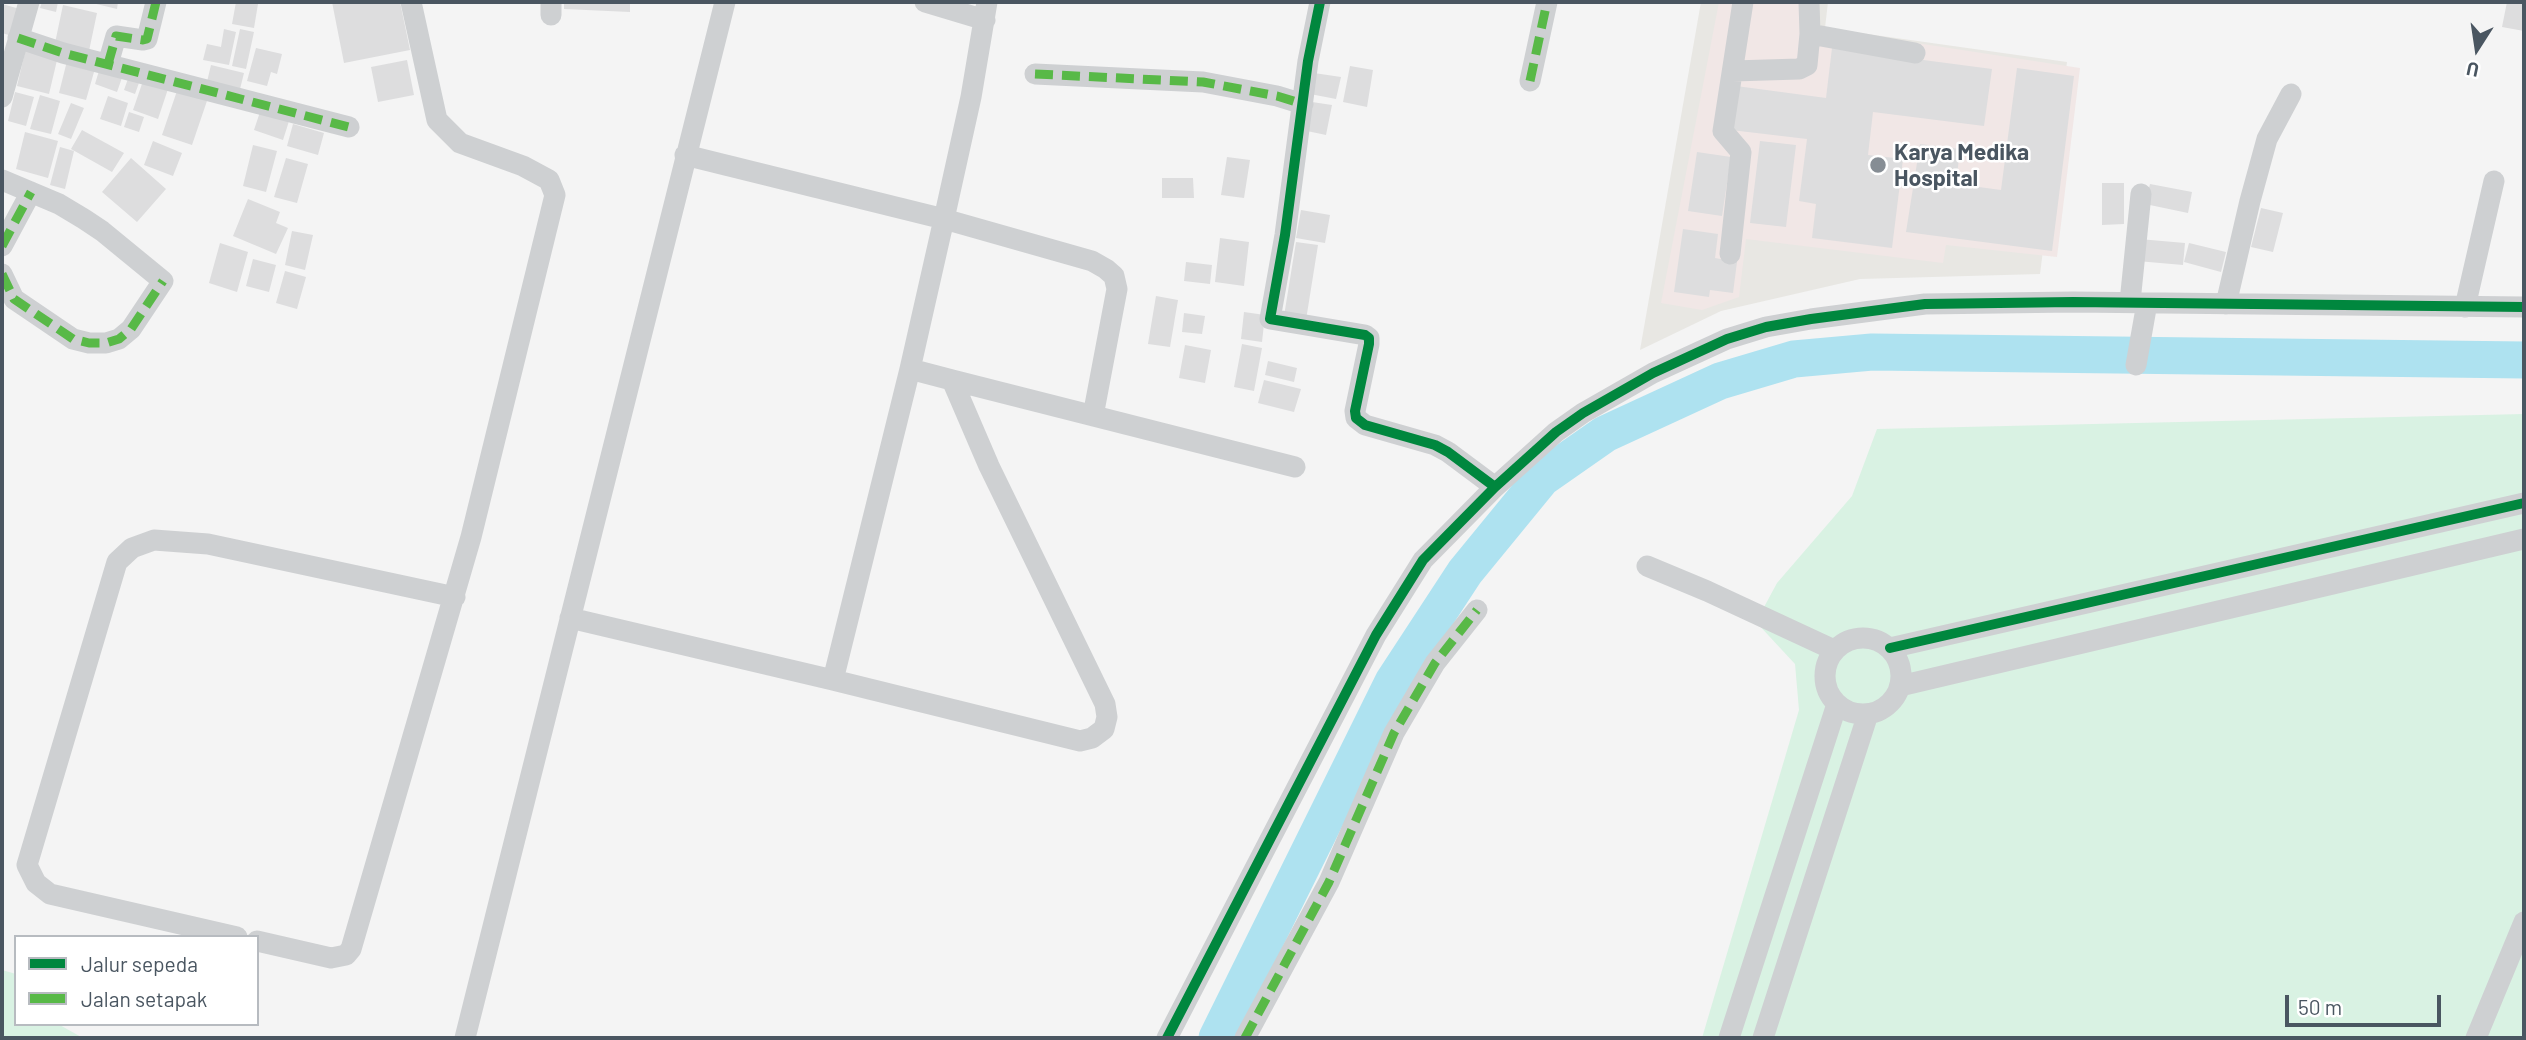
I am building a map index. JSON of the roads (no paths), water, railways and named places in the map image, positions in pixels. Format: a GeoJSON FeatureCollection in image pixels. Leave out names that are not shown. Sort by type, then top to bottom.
{"type":"FeatureCollection","features":[{"type":"Feature","properties":{"kind":"street"},"geometry":{"type":"LineString","coordinates":[[3,86],[29,2]]}},
{"type":"Feature","properties":{"kind":"street"},"geometry":{"type":"LineString","coordinates":[[108,64],[116,36],[143,40],[147,38],[156,2]]}},
{"type":"Feature","properties":{"kind":"street"},"geometry":{"type":"LineString","coordinates":[[259,941],[331,958],[346,955],[351,949],[455,597],[555,194],[548,180],[523,166],[460,143],[437,120],[411,2]]}},
{"type":"Feature","properties":{"kind":"street"},"geometry":{"type":"LineString","coordinates":[[465,1038],[725,2]]}},
{"type":"Feature","properties":{"kind":"street"},"geometry":{"type":"LineString","coordinates":[[833,680],[910,369],[971,97],[986,11],[926,2]]}},
{"type":"Feature","properties":{"kind":"street"},"geometry":{"type":"LineString","coordinates":[[1320,2],[1270,319],[1365,335],[1369,344],[1355,411],[1356,418],[1365,425],[1435,445],[1495,487]]}},
{"type":"Feature","properties":{"kind":"street"},"geometry":{"type":"LineString","coordinates":[[1530,81],[1547,2]]}},
{"type":"Feature","properties":{"kind":"street"},"geometry":{"type":"LineString","coordinates":[[1730,254],[1741,152],[1723,131],[1743,2]]}},
{"type":"Feature","properties":{"kind":"street"},"geometry":{"type":"LineString","coordinates":[[1733,71],[1804,68],[1808,61],[1809,2]]}},
{"type":"Feature","properties":{"kind":"street"},"geometry":{"type":"LineString","coordinates":[[1810,34],[1915,53]]}},
{"type":"Feature","properties":{"kind":"street"},"geometry":{"type":"LineString","coordinates":[[18,38],[349,127]]}},
{"type":"Feature","properties":{"kind":"street"},"geometry":{"type":"LineString","coordinates":[[1035,74],[1203,82],[1277,96],[1303,104]]}},
{"type":"Feature","properties":{"kind":"street"},"geometry":{"type":"LineString","coordinates":[[2226,304],[2267,139],[2291,94]]}},
{"type":"Feature","properties":{"kind":"street"},"geometry":{"type":"LineString","coordinates":[[685,155],[944,219],[1091,261],[1114,276],[1117,289],[1093,416]]}},
{"type":"Feature","properties":{"kind":"street"},"geometry":{"type":"LineString","coordinates":[[2,180],[59,204],[102,231],[163,281],[131,329],[119,339],[106,343],[89,343],[73,339],[14,299],[2,274]]}},
{"type":"Feature","properties":{"kind":"street"},"geometry":{"type":"LineString","coordinates":[[2465,307],[2494,181]]}},
{"type":"Feature","properties":{"kind":"street"},"geometry":{"type":"LineString","coordinates":[[2,246],[31,192]]}},
{"type":"Feature","properties":{"kind":"street"},"geometry":{"type":"LineString","coordinates":[[2136,363],[2140,337],[2138,302],[2141,194]]}},
{"type":"Feature","properties":{"kind":"street"},"geometry":{"type":"LineString","coordinates":[[1167,1038],[1377,635],[1423,560],[1495,487],[1556,432],[1583,413],[1688,355],[1766,327],[1925,304],[2138,302],[2524,307]]}},
{"type":"Feature","properties":{"kind":"street"},"geometry":{"type":"LineString","coordinates":[[910,369],[1295,467]]}},
{"type":"Feature","properties":{"kind":"street"},"geometry":{"type":"LineString","coordinates":[[570,618],[1080,741],[1092,738],[1104,729],[1107,717],[1105,705],[989,466],[952,380]]}},
{"type":"Feature","properties":{"kind":"street"},"geometry":{"type":"LineString","coordinates":[[1890,648],[2524,503]]}},
{"type":"Feature","properties":{"kind":"street"},"geometry":{"type":"LineString","coordinates":[[1900,686],[2524,539]]}},
{"type":"Feature","properties":{"kind":"street"},"geometry":{"type":"LineString","coordinates":[[228,935],[50,894],[36,883],[27,864],[117,562],[132,548],[154,540],[208,544],[455,597]]}},
{"type":"Feature","properties":{"kind":"street"},"geometry":{"type":"LineString","coordinates":[[1647,566],[1834,650]]}},
{"type":"Feature","properties":{"kind":"street"},"geometry":{"type":"LineString","coordinates":[[1245,1038],[1329,882],[1394,733],[1435,663],[1477,610]]}},
{"type":"Feature","properties":{"kind":"street"},"geometry":{"type":"LineString","coordinates":[[1872,638],[1890,648],[1900,666],[1900,686],[1888,705],[1868,714],[1851,712],[1837,704],[1826,687],[1825,668],[1834,650],[1851,639],[1872,638]]}},
{"type":"Feature","properties":{"kind":"street"},"geometry":{"type":"LineString","coordinates":[[1729,1038],[1837,704]]}},
{"type":"Feature","properties":{"kind":"street"},"geometry":{"type":"LineString","coordinates":[[1763,1038],[1868,714]]}},
{"type":"Feature","properties":{"kind":"street"},"geometry":{"type":"LineString","coordinates":[[2476,1038],[2524,922]]}},
{"type":"Feature","properties":{"kind":"waterway"},"geometry":{"type":"LineString","coordinates":[[1217,1038],[1393,682],[1465,572],[1542,478],[1605,434],[1720,381],[1794,359],[1872,352],[2524,360]]}},
{"type":"Feature","properties":{"kind":"place","name":"Karya Medika Hospital"},"geometry":{"type":"Point","coordinates":[1878,165]}}]}
